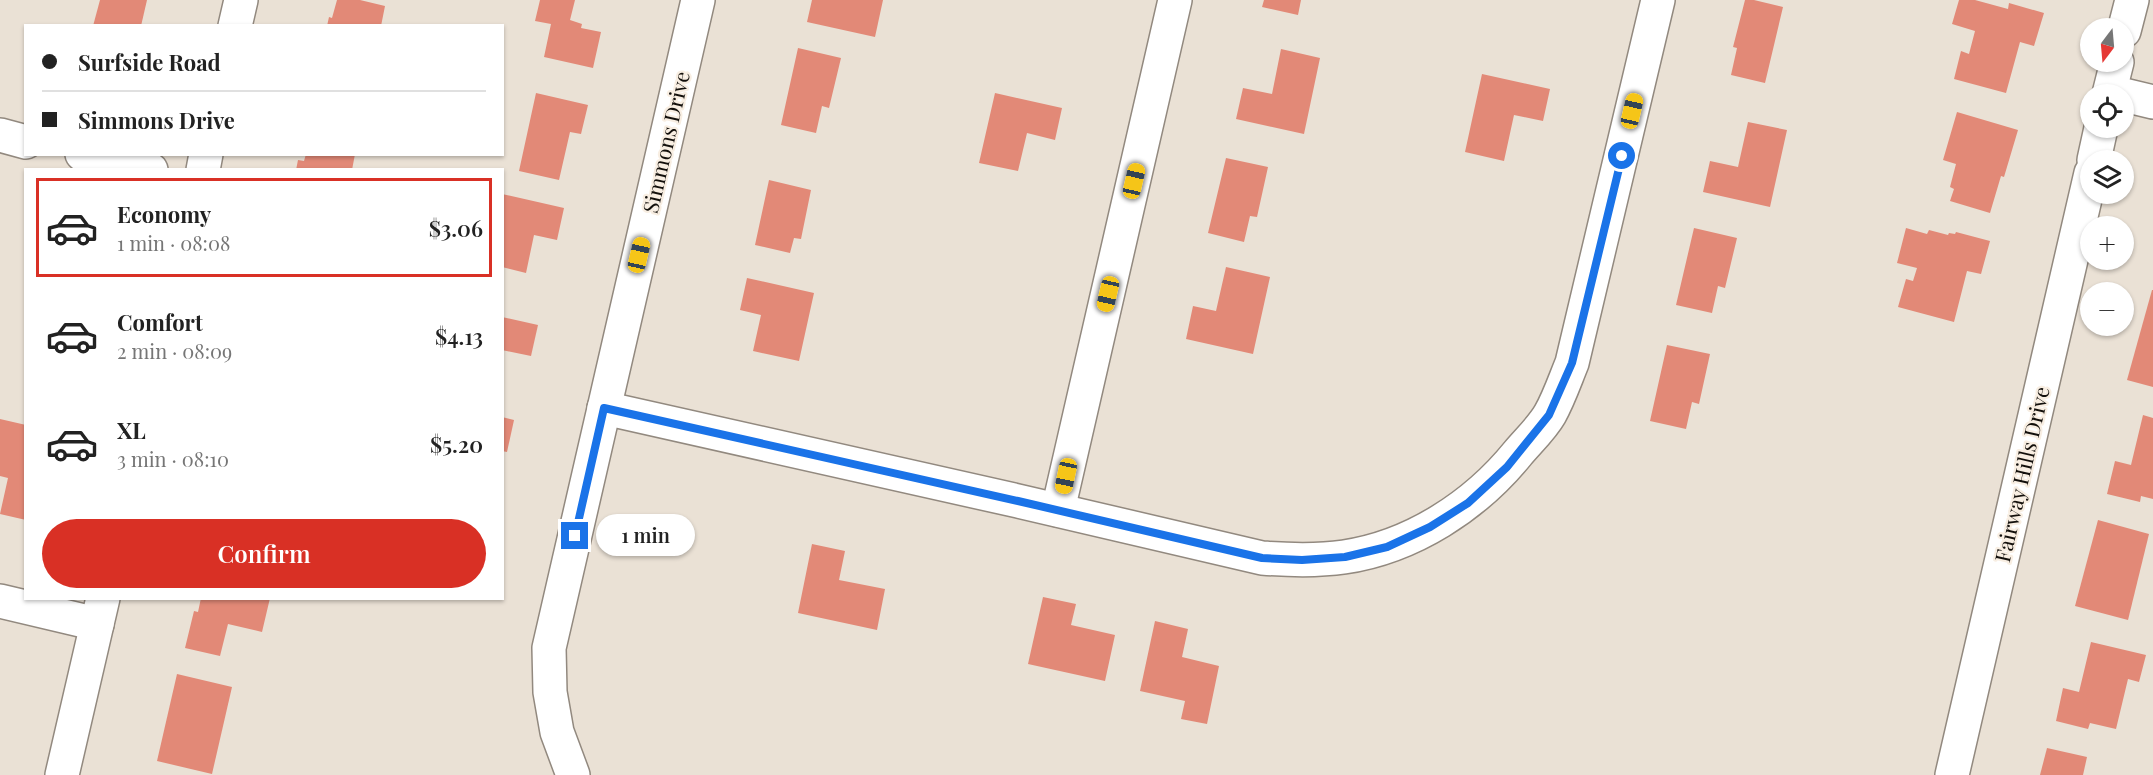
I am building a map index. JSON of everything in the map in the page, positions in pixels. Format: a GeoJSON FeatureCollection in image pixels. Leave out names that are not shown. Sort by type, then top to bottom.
{"type":"FeatureCollection","features":[{"type":"Feature","properties":{"kind":"street"},"geometry":{"type":"LineString","coordinates":[[235,24],[241,0]]}},
{"type":"Feature","properties":{"kind":"street","name":"Simmons Drive"},"geometry":{"type":"LineString","coordinates":[[573,775],[557,732],[552,702],[549,648],[698,0]]}},
{"type":"Feature","properties":{"kind":"street"},"geometry":{"type":"LineString","coordinates":[[1058,510],[1175,0]]}},
{"type":"Feature","properties":{"kind":"street"},"geometry":{"type":"LineString","coordinates":[[604,408],[1262,558],[1302,560],[1345,557],[1387,547],[1430,527],[1468,503],[1507,467],[1549,415],[1572,363],[1658,0]]}},
{"type":"Feature","properties":{"kind":"street"},"geometry":{"type":"LineString","coordinates":[[2127,18],[2132,0]]}},
{"type":"Feature","properties":{"kind":"street"},"geometry":{"type":"LineString","coordinates":[[2134,94],[2153,102]]}},
{"type":"Feature","properties":{"kind":"street"},"geometry":{"type":"LineString","coordinates":[[0,135],[24,141]]}},
{"type":"Feature","properties":{"kind":"street"},"geometry":{"type":"LineString","coordinates":[[90,156],[141,168]]}},
{"type":"Feature","properties":{"kind":"street","name":"Fairway Hills Drive"},"geometry":{"type":"LineString","coordinates":[[1952,775],[2084,204]]}},
{"type":"Feature","properties":{"kind":"street"},"geometry":{"type":"LineString","coordinates":[[0,601],[100,611],[62,775]]}},
{"type":"Feature","properties":{"kind":"building"},"geometry":{"type":"Polygon","coordinates":[[[100,0],[147,0],[141,24],[94,24],[100,0]]]}},
{"type":"Feature","properties":{"kind":"building"},"geometry":{"type":"Polygon","coordinates":[[[337,0],[360,0],[385,6],[381,24],[327,24],[329,17],[332,18],[337,0]]]}},
{"type":"Feature","properties":{"kind":"building"},"geometry":{"type":"Polygon","coordinates":[[[540,0],[575,0],[570,20],[582,24],[581,28],[601,32],[593,68],[544,57],[551,24],[535,21],[540,0]]]}},
{"type":"Feature","properties":{"kind":"building"},"geometry":{"type":"Polygon","coordinates":[[[812,0],[883,0],[875,37],[807,22],[812,0]]]}},
{"type":"Feature","properties":{"kind":"building"},"geometry":{"type":"Polygon","coordinates":[[[1264,0],[1301,0],[1298,15],[1262,7],[1264,0]]]}},
{"type":"Feature","properties":{"kind":"building"},"geometry":{"type":"Polygon","coordinates":[[[1745,0],[1783,7],[1765,83],[1731,75],[1737,48],[1733,47],[1745,0]]]}},
{"type":"Feature","properties":{"kind":"building"},"geometry":{"type":"Polygon","coordinates":[[[1959,0],[1975,0],[2008,9],[2009,3],[2044,13],[2034,46],[2020,42],[2006,93],[1954,79],[1961,51],[1969,54],[1975,31],[1952,24],[1959,0]]]}},
{"type":"Feature","properties":{"kind":"building"},"geometry":{"type":"Polygon","coordinates":[[[798,48],[841,58],[829,108],[822,106],[816,133],[781,125],[798,48]]]}},
{"type":"Feature","properties":{"kind":"building"},"geometry":{"type":"Polygon","coordinates":[[[1281,49],[1320,58],[1304,134],[1236,119],[1243,88],[1272,94],[1281,49]]]}},
{"type":"Feature","properties":{"kind":"building"},"geometry":{"type":"Polygon","coordinates":[[[1482,74],[1550,89],[1543,121],[1514,115],[1504,161],[1465,152],[1482,74]]]}},
{"type":"Feature","properties":{"kind":"building"},"geometry":{"type":"Polygon","coordinates":[[[536,93],[588,105],[581,134],[570,132],[559,180],[519,171],[536,93]]]}},
{"type":"Feature","properties":{"kind":"building"},"geometry":{"type":"Polygon","coordinates":[[[995,93],[1062,108],[1055,140],[1027,133],[1018,171],[979,163],[995,93]]]}},
{"type":"Feature","properties":{"kind":"building"},"geometry":{"type":"Polygon","coordinates":[[[1957,112],[2018,130],[1990,213],[1950,201],[1954,189],[1950,187],[1956,164],[1943,160],[1957,112]]]}},
{"type":"Feature","properties":{"kind":"building"},"geometry":{"type":"Polygon","coordinates":[[[1748,122],[1787,130],[1770,207],[1703,192],[1710,161],[1738,167],[1748,122]]]}},
{"type":"Feature","properties":{"kind":"building"},"geometry":{"type":"Polygon","coordinates":[[[305,156],[355,156],[352,168],[296,168],[298,160],[304,161],[305,156]]]}},
{"type":"Feature","properties":{"kind":"building"},"geometry":{"type":"Polygon","coordinates":[[[1226,158],[1268,167],[1257,217],[1250,216],[1244,242],[1208,233],[1226,158]]]}},
{"type":"Feature","properties":{"kind":"building"},"geometry":{"type":"Polygon","coordinates":[[[769,180],[811,190],[801,239],[794,238],[790,253],[755,245],[769,180]]]}},
{"type":"Feature","properties":{"kind":"building"},"geometry":{"type":"Polygon","coordinates":[[[504,194],[564,208],[557,240],[534,235],[526,273],[504,268],[504,194]]]}},
{"type":"Feature","properties":{"kind":"building"},"geometry":{"type":"Polygon","coordinates":[[[1694,228],[1737,238],[1725,288],[1718,286],[1712,313],[1676,305],[1694,228]]]}},
{"type":"Feature","properties":{"kind":"building"},"geometry":{"type":"Polygon","coordinates":[[[1906,228],[1927,234],[1929,230],[1948,235],[1956,232],[1990,241],[1981,274],[1967,271],[1954,322],[1898,307],[1906,279],[1913,281],[1917,268],[1897,263],[1906,228]]]}},
{"type":"Feature","properties":{"kind":"building"},"geometry":{"type":"Polygon","coordinates":[[[1226,267],[1270,277],[1253,354],[1186,339],[1193,306],[1216,311],[1226,267]]]}},
{"type":"Feature","properties":{"kind":"building"},"geometry":{"type":"Polygon","coordinates":[[[747,278],[814,293],[799,361],[753,351],[761,315],[740,310],[747,278]]]}},
{"type":"Feature","properties":{"kind":"building"},"geometry":{"type":"Polygon","coordinates":[[[2153,290],[2153,387],[2127,380],[2153,290]]]}},
{"type":"Feature","properties":{"kind":"building"},"geometry":{"type":"Polygon","coordinates":[[[504,317],[538,325],[531,356],[504,350],[504,317]]]}},
{"type":"Feature","properties":{"kind":"building"},"geometry":{"type":"Polygon","coordinates":[[[1667,345],[1710,354],[1699,404],[1692,402],[1686,429],[1650,421],[1667,345]]]}},
{"type":"Feature","properties":{"kind":"building"},"geometry":{"type":"Polygon","coordinates":[[[2143,415],[2153,418],[2153,499],[2141,496],[2140,502],[2107,494],[2115,461],[2131,465],[2143,415]]]}},
{"type":"Feature","properties":{"kind":"building"},"geometry":{"type":"Polygon","coordinates":[[[504,418],[514,420],[507,452],[504,451],[504,418]]]}},
{"type":"Feature","properties":{"kind":"building"},"geometry":{"type":"Polygon","coordinates":[[[0,419],[24,425],[24,520],[0,514],[8,478],[0,476],[0,419]]]}},
{"type":"Feature","properties":{"kind":"building"},"geometry":{"type":"Polygon","coordinates":[[[2098,520],[2149,534],[2128,620],[2075,606],[2098,520]]]}},
{"type":"Feature","properties":{"kind":"building"},"geometry":{"type":"Polygon","coordinates":[[[812,544],[845,551],[839,580],[885,589],[877,630],[798,613],[812,544]]]}},
{"type":"Feature","properties":{"kind":"building"},"geometry":{"type":"Polygon","coordinates":[[[1043,597],[1076,604],[1071,625],[1115,635],[1105,681],[1028,664],[1043,597]]]}},
{"type":"Feature","properties":{"kind":"building"},"geometry":{"type":"Polygon","coordinates":[[[201,600],[270,600],[262,632],[228,624],[220,656],[185,648],[194,611],[198,612],[201,600]]]}},
{"type":"Feature","properties":{"kind":"building"},"geometry":{"type":"Polygon","coordinates":[[[1155,621],[1188,629],[1182,657],[1219,666],[1207,724],[1181,719],[1185,701],[1140,691],[1155,621]]]}},
{"type":"Feature","properties":{"kind":"building"},"geometry":{"type":"Polygon","coordinates":[[[2091,642],[2146,655],[2139,682],[2128,679],[2116,729],[2090,723],[2088,729],[2056,721],[2063,688],[2079,692],[2091,642]]]}},
{"type":"Feature","properties":{"kind":"building"},"geometry":{"type":"Polygon","coordinates":[[[177,674],[232,687],[212,774],[157,761],[177,674]]]}},
{"type":"Feature","properties":{"kind":"building"},"geometry":{"type":"Polygon","coordinates":[[[2047,748],[2087,757],[2083,775],[2040,775],[2047,748]]]}},
{"type":"Feature","properties":{"kind":"route"},"geometry":{"type":"LineString","coordinates":[[575,536],[604,408],[1262,558],[1302,560],[1345,557],[1387,547],[1430,527],[1468,503],[1507,467],[1549,415],[1572,363],[1622,156]]}}]}
